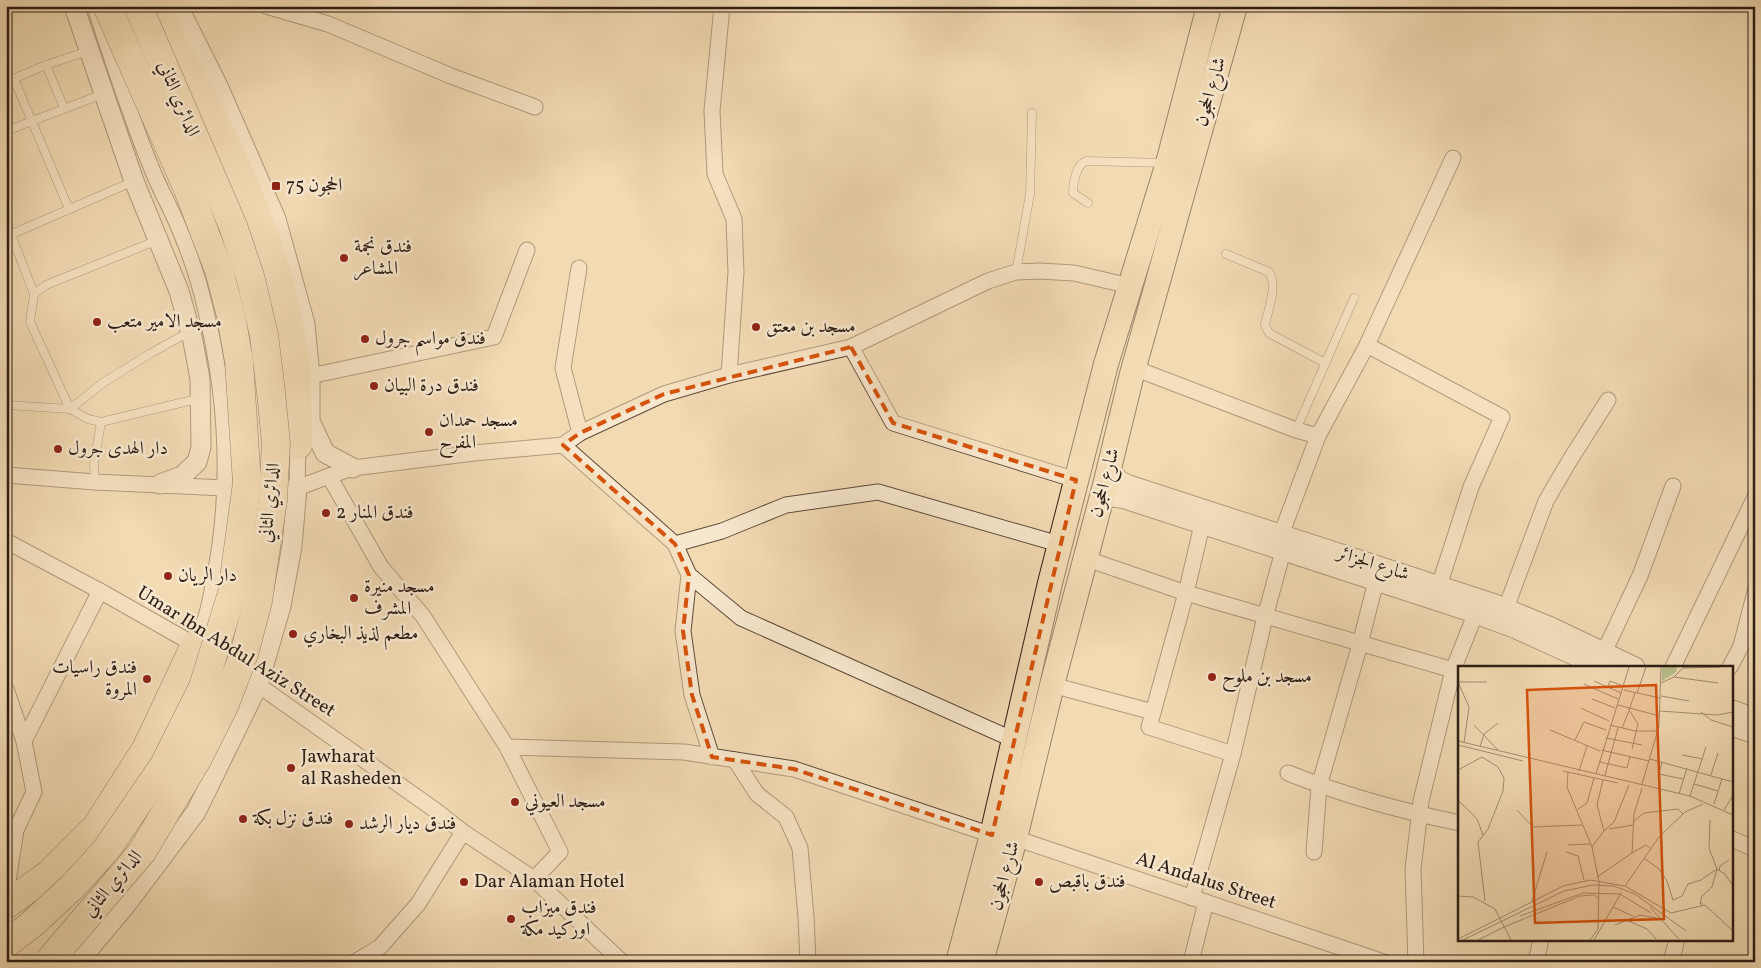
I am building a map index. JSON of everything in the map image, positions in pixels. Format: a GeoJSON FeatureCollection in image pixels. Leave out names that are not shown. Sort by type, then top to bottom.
{"type":"FeatureCollection","features":[{"type":"Feature","properties":{"kind":"highway","name":"الدائري الثاني"},"geometry":{"type":"LineString","coordinates":[[6,944],[32,924],[72,888],[106,850],[164,765],[203,687],[232,593],[247,483],[239,361],[231,316],[219,270],[187,187],[107,6]]}},
{"type":"Feature","properties":{"kind":"highway","name":"الدائري الثاني"},"geometry":{"type":"LineString","coordinates":[[48,962],[142,852],[198,758],[226,704],[244,654],[258,601],[273,500],[276,443],[264,336],[250,276],[233,226],[138,6]]}},
{"type":"Feature","properties":{"kind":"highway"},"geometry":{"type":"LineString","coordinates":[[153,6],[217,122],[246,185],[263,229],[280,281],[295,354],[304,433]]}},
{"type":"Feature","properties":{"kind":"highway"},"geometry":{"type":"LineString","coordinates":[[6,905],[49,874],[96,827],[146,749],[195,645]]}},
{"type":"Feature","properties":{"kind":"main road","name":"شارع الحجون"},"geometry":{"type":"LineString","coordinates":[[958,962],[992,835],[1059,544],[1106,364],[1168,163],[1209,6]]}},
{"type":"Feature","properties":{"kind":"main road","name":"شارع الحجون"},"geometry":{"type":"LineString","coordinates":[[981,962],[1015,838],[1084,558],[1109,469],[1134,368],[1235,6]]}},
{"type":"Feature","properties":{"kind":"street"},"geometry":{"type":"LineString","coordinates":[[74,6],[134,181],[178,291],[190,332],[200,379],[201,447],[197,462],[182,476],[160,484]]}},
{"type":"Feature","properties":{"kind":"street"},"geometry":{"type":"LineString","coordinates":[[95,6],[118,78],[151,167],[178,224],[205,306],[217,364],[224,422],[225,488],[218,560],[207,614],[195,645]]}},
{"type":"Feature","properties":{"kind":"street"},"geometry":{"type":"LineString","coordinates":[[78,962],[126,905],[196,812],[258,686],[281,606],[292,546],[310,376],[305,324],[276,219],[218,86],[178,6]]}},
{"type":"Feature","properties":{"kind":"street"},"geometry":{"type":"LineString","coordinates":[[266,6],[328,24],[452,76],[535,106]]}},
{"type":"Feature","properties":{"kind":"street"},"geometry":{"type":"LineString","coordinates":[[722,6],[712,111],[715,174],[734,219],[736,272],[729,375]]}},
{"type":"Feature","properties":{"kind":"street"},"geometry":{"type":"LineString","coordinates":[[1191,962],[1199,900],[1265,617],[1284,541],[1318,436],[1367,344],[1453,158]]}},
{"type":"Feature","properties":{"kind":"street"},"geometry":{"type":"LineString","coordinates":[[310,376],[494,337],[527,250]]}},
{"type":"Feature","properties":{"kind":"street"},"geometry":{"type":"LineString","coordinates":[[579,268],[563,368],[580,433]]}},
{"type":"Feature","properties":{"kind":"street"},"geometry":{"type":"LineString","coordinates":[[6,475],[95,482],[225,488],[297,488],[353,468],[474,453],[563,445],[580,433],[664,394],[729,375],[851,347],[988,281],[1016,272],[1074,273],[1130,286]]}},
{"type":"Feature","properties":{"kind":"street"},"geometry":{"type":"LineString","coordinates":[[1367,344],[1502,417],[1471,487],[1439,586]]}},
{"type":"Feature","properties":{"kind":"street"},"geometry":{"type":"LineString","coordinates":[[851,347],[893,423],[1076,480]]}},
{"type":"Feature","properties":{"kind":"street"},"geometry":{"type":"LineString","coordinates":[[1134,368],[1296,430],[1318,436]]}},
{"type":"Feature","properties":{"kind":"street"},"geometry":{"type":"LineString","coordinates":[[1506,608],[1546,501],[1608,400]]}},
{"type":"Feature","properties":{"kind":"street"},"geometry":{"type":"LineString","coordinates":[[304,433],[325,453],[353,468]]}},
{"type":"Feature","properties":{"kind":"street"},"geometry":{"type":"LineString","coordinates":[[563,445],[675,544],[689,575],[741,618],[1014,740]]}},
{"type":"Feature","properties":{"kind":"street","name":"شارع الجزائر"},"geometry":{"type":"LineString","coordinates":[[1109,469],[1124,484],[1284,541],[1439,586],[1506,608],[1602,659]]}},
{"type":"Feature","properties":{"kind":"street"},"geometry":{"type":"LineString","coordinates":[[329,476],[381,566],[422,616],[507,747],[560,852],[534,879]]}},
{"type":"Feature","properties":{"kind":"street"},"geometry":{"type":"LineString","coordinates":[[1602,659],[1640,576],[1673,486]]}},
{"type":"Feature","properties":{"kind":"street"},"geometry":{"type":"LineString","coordinates":[[675,544],[722,531],[786,505],[878,492],[1059,544]]}},
{"type":"Feature","properties":{"kind":"street"},"geometry":{"type":"LineString","coordinates":[[1673,666],[1755,497]]}},
{"type":"Feature","properties":{"kind":"street","name":"شارع الجزائر"},"geometry":{"type":"LineString","coordinates":[[1101,499],[1119,498],[1202,524],[1284,541],[1376,581],[1475,613],[1602,659],[1631,666]]}},
{"type":"Feature","properties":{"kind":"street"},"geometry":{"type":"LineString","coordinates":[[1202,524],[1186,593],[1149,728],[1233,754]]}},
{"type":"Feature","properties":{"kind":"street","name":"Umar Ibn Abdul Aziz Street"},"geometry":{"type":"LineString","coordinates":[[6,541],[100,591],[195,645],[258,686],[435,810],[463,832],[534,879],[614,959]]}},
{"type":"Feature","properties":{"kind":"street"},"geometry":{"type":"LineString","coordinates":[[1084,558],[1186,593],[1265,617],[1453,670]]}},
{"type":"Feature","properties":{"kind":"street"},"geometry":{"type":"LineString","coordinates":[[689,575],[683,631],[692,695],[712,756]]}},
{"type":"Feature","properties":{"kind":"street"},"geometry":{"type":"LineString","coordinates":[[1314,852],[1319,786],[1376,581]]}},
{"type":"Feature","properties":{"kind":"street"},"geometry":{"type":"LineString","coordinates":[[24,741],[100,591]]}},
{"type":"Feature","properties":{"kind":"street"},"geometry":{"type":"LineString","coordinates":[[1731,666],[1741,646],[1754,598]]}},
{"type":"Feature","properties":{"kind":"street"},"geometry":{"type":"LineString","coordinates":[[1416,962],[1413,869],[1421,801],[1453,670],[1475,613]]}},
{"type":"Feature","properties":{"kind":"street"},"geometry":{"type":"LineString","coordinates":[[1052,685],[1153,712]]}},
{"type":"Feature","properties":{"kind":"street"},"geometry":{"type":"LineString","coordinates":[[6,689],[24,741],[34,792],[16,830],[6,895]]}},
{"type":"Feature","properties":{"kind":"street"},"geometry":{"type":"LineString","coordinates":[[1446,700],[1458,705]]}},
{"type":"Feature","properties":{"kind":"street"},"geometry":{"type":"LineString","coordinates":[[1734,711],[1755,718]]}},
{"type":"Feature","properties":{"kind":"street"},"geometry":{"type":"LineString","coordinates":[[1734,727],[1755,734]]}},
{"type":"Feature","properties":{"kind":"street"},"geometry":{"type":"LineString","coordinates":[[507,747],[684,752],[794,770],[992,835]]}},
{"type":"Feature","properties":{"kind":"street"},"geometry":{"type":"LineString","coordinates":[[736,760],[757,794],[786,817],[800,848],[808,962]]}},
{"type":"Feature","properties":{"kind":"street"},"geometry":{"type":"LineString","coordinates":[[1288,773],[1319,786],[1420,815],[1458,823]]}},
{"type":"Feature","properties":{"kind":"street"},"geometry":{"type":"LineString","coordinates":[[355,962],[380,947],[418,904],[463,832]]}},
{"type":"Feature","properties":{"kind":"street","name":"Al Andalus Street"},"geometry":{"type":"LineString","coordinates":[[1015,838],[1384,962]]}},
{"type":"Feature","properties":{"kind":"street"},"geometry":{"type":"LineString","coordinates":[[1734,840],[1755,849]]}},
{"type":"Feature","properties":{"kind":"street"},"geometry":{"type":"LineString","coordinates":[[1536,962],[1541,940]]}},
{"type":"Feature","properties":{"kind":"street"},"geometry":{"type":"LineString","coordinates":[[1671,962],[1677,940]]}},
{"type":"Feature","properties":{"kind":"lane"},"geometry":{"type":"LineString","coordinates":[[6,82],[46,65],[90,51]]}},
{"type":"Feature","properties":{"kind":"lane"},"geometry":{"type":"LineString","coordinates":[[46,65],[64,108]]}},
{"type":"Feature","properties":{"kind":"lane"},"geometry":{"type":"LineString","coordinates":[[14,79],[69,209]]}},
{"type":"Feature","properties":{"kind":"lane"},"geometry":{"type":"LineString","coordinates":[[6,131],[104,94]]}},
{"type":"Feature","properties":{"kind":"lane"},"geometry":{"type":"LineString","coordinates":[[1016,272],[1030,194],[1032,112]]}},
{"type":"Feature","properties":{"kind":"lane"},"geometry":{"type":"LineString","coordinates":[[1088,203],[1073,193],[1078,168],[1081,163],[1086,161],[1168,163]]}},
{"type":"Feature","properties":{"kind":"lane"},"geometry":{"type":"LineString","coordinates":[[12,234],[134,181]]}},
{"type":"Feature","properties":{"kind":"lane"},"geometry":{"type":"LineString","coordinates":[[6,221],[34,294],[30,322],[70,409]]}},
{"type":"Feature","properties":{"kind":"lane"},"geometry":{"type":"LineString","coordinates":[[34,294],[46,285],[158,240]]}},
{"type":"Feature","properties":{"kind":"lane"},"geometry":{"type":"LineString","coordinates":[[1226,254],[1269,272],[1272,276],[1273,288],[1265,325],[1270,333],[1325,363]]}},
{"type":"Feature","properties":{"kind":"lane"},"geometry":{"type":"LineString","coordinates":[[1296,430],[1354,298]]}},
{"type":"Feature","properties":{"kind":"lane"},"geometry":{"type":"LineString","coordinates":[[70,409],[104,382],[190,332]]}},
{"type":"Feature","properties":{"kind":"lane"},"geometry":{"type":"LineString","coordinates":[[6,405],[70,409],[88,419],[101,422],[200,398]]}},
{"type":"Feature","properties":{"kind":"lane"},"geometry":{"type":"LineString","coordinates":[[95,482],[94,465],[101,422]]}},
{"type":"Feature","properties":{"kind":"highlighted area"},"geometry":{"type":"Polygon","coordinates":[[[851,347],[893,423],[1076,480],[992,835],[794,769],[712,757],[692,695],[683,631],[689,575],[675,544],[563,445],[580,433],[664,394],[851,347]]]}},
{"type":"Feature","properties":{"kind":"place","name":"الحجون 75"},"geometry":{"type":"Point","coordinates":[276,186]}},
{"type":"Feature","properties":{"kind":"place","name":"فندق نجمة المشاعر"},"geometry":{"type":"Point","coordinates":[344,258]}},
{"type":"Feature","properties":{"kind":"place","name":"مسجد الامير متعب"},"geometry":{"type":"Point","coordinates":[97,322]}},
{"type":"Feature","properties":{"kind":"place","name":"مسجد بن معتق"},"geometry":{"type":"Point","coordinates":[756,327]}},
{"type":"Feature","properties":{"kind":"place","name":"فندق مواسم جرول"},"geometry":{"type":"Point","coordinates":[365,339]}},
{"type":"Feature","properties":{"kind":"place","name":"فندق درة البيان"},"geometry":{"type":"Point","coordinates":[374,386]}},
{"type":"Feature","properties":{"kind":"place","name":"مسجد حمدان المفرح"},"geometry":{"type":"Point","coordinates":[429,432]}},
{"type":"Feature","properties":{"kind":"place","name":"دار الهدى جرول"},"geometry":{"type":"Point","coordinates":[58,449]}},
{"type":"Feature","properties":{"kind":"place","name":"فندق المنار 2"},"geometry":{"type":"Point","coordinates":[326,513]}},
{"type":"Feature","properties":{"kind":"place","name":"دار الريان"},"geometry":{"type":"Point","coordinates":[168,576]}},
{"type":"Feature","properties":{"kind":"place","name":"مسجد منيرة المشرف"},"geometry":{"type":"Point","coordinates":[354,598]}},
{"type":"Feature","properties":{"kind":"place","name":"مطعم لذيذ البخاري"},"geometry":{"type":"Point","coordinates":[293,634]}},
{"type":"Feature","properties":{"kind":"place","name":"مسجد بن ملوح"},"geometry":{"type":"Point","coordinates":[1212,677]}},
{"type":"Feature","properties":{"kind":"place","name":"فندق راسيات المروة"},"geometry":{"type":"Point","coordinates":[147,679]}},
{"type":"Feature","properties":{"kind":"place","name":"Jawharat al Rasheden"},"geometry":{"type":"Point","coordinates":[291,768]}},
{"type":"Feature","properties":{"kind":"place","name":"مسجد العيوني"},"geometry":{"type":"Point","coordinates":[515,802]}},
{"type":"Feature","properties":{"kind":"place","name":"فندق نزل بكة"},"geometry":{"type":"Point","coordinates":[243,819]}},
{"type":"Feature","properties":{"kind":"place","name":"فندق ديار الرشد"},"geometry":{"type":"Point","coordinates":[349,824]}},
{"type":"Feature","properties":{"kind":"place","name":"Dar Alaman Hotel"},"geometry":{"type":"Point","coordinates":[464,882]}},
{"type":"Feature","properties":{"kind":"place","name":"فندق باقبص"},"geometry":{"type":"Point","coordinates":[1039,882]}},
{"type":"Feature","properties":{"kind":"place","name":"فندق ميزاب اوركيد مكة"},"geometry":{"type":"Point","coordinates":[511,919]}}]}
